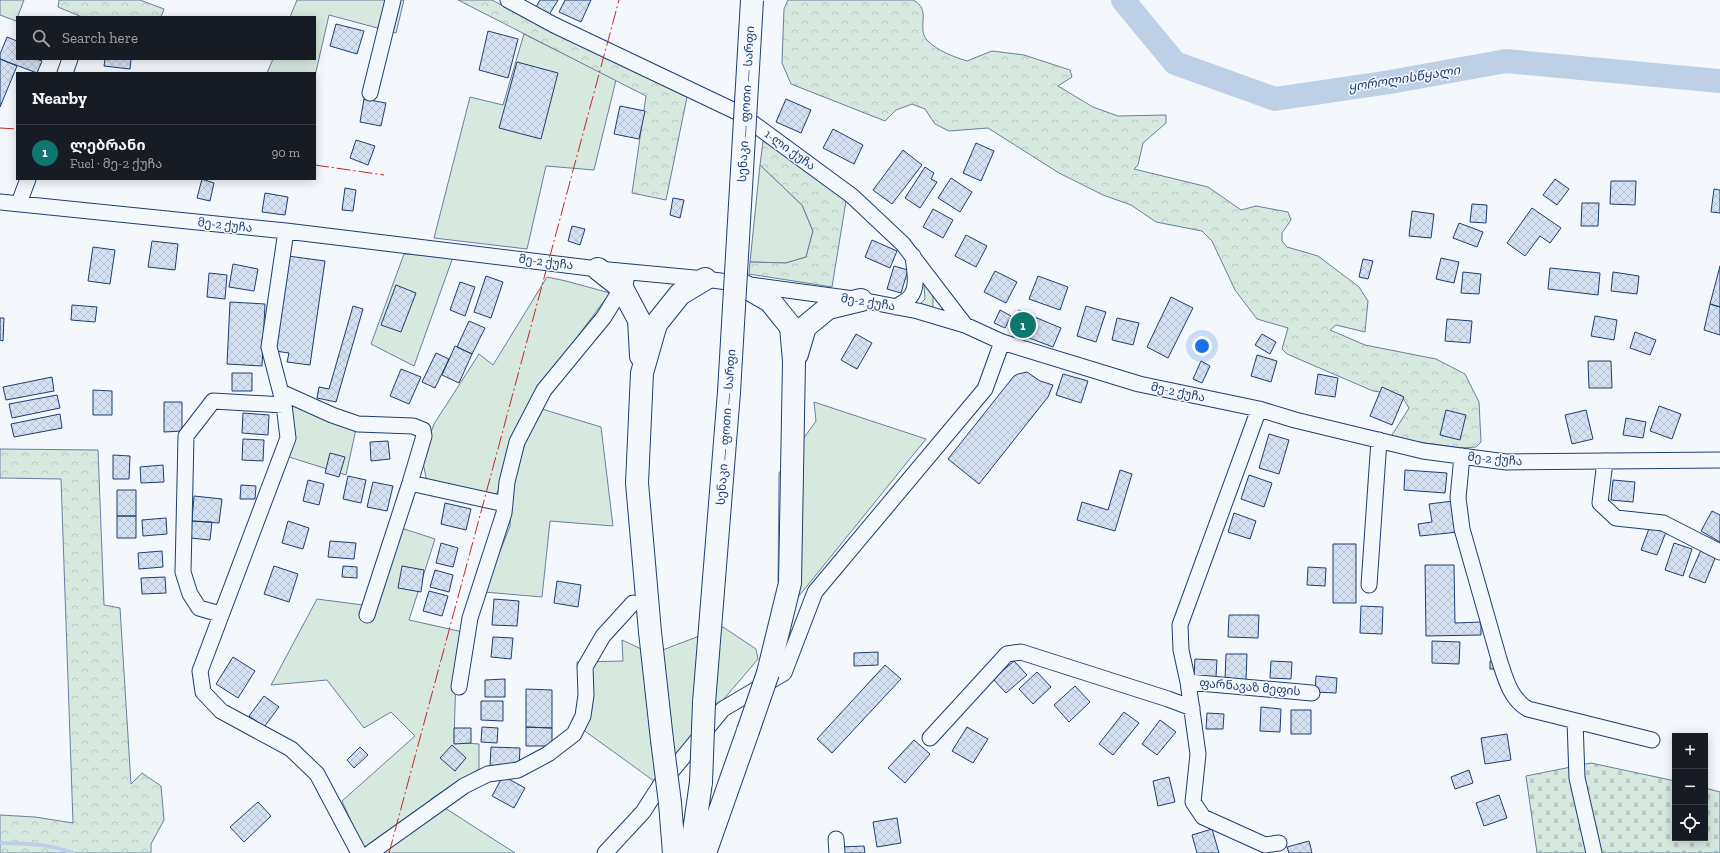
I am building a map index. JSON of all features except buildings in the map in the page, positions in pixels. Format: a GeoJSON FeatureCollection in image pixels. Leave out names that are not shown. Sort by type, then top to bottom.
{"type":"FeatureCollection","features":[{"type":"Feature","properties":{"kind":"highway","name":"სენაკი — ფოთი — სარფი"},"geometry":{"type":"LineString","coordinates":[[691,853],[701,782],[704,703],[729,392],[752,0]]}},
{"type":"Feature","properties":{"kind":"highway"},"geometry":{"type":"LineString","coordinates":[[598,269],[626,280],[639,320],[642,373],[637,483],[650,632],[670,803],[674,853]]}},
{"type":"Feature","properties":{"kind":"highway"},"geometry":{"type":"LineString","coordinates":[[642,373],[656,324],[680,294],[705,279]]}},
{"type":"Feature","properties":{"kind":"highway"},"geometry":{"type":"LineString","coordinates":[[705,853],[768,673],[790,583],[794,361],[790,327],[770,301],[739,283]]}},
{"type":"Feature","properties":{"kind":"highway"},"geometry":{"type":"LineString","coordinates":[[794,361],[805,327],[828,308],[861,300]]}},
{"type":"Feature","properties":{"kind":"street"},"geometry":{"type":"LineString","coordinates":[[370,93],[393,0]]}},
{"type":"Feature","properties":{"kind":"street","name":"1-ლი ქუჩა"},"geometry":{"type":"LineString","coordinates":[[513,1],[554,25],[739,113],[852,196],[903,244],[965,325]]}},
{"type":"Feature","properties":{"kind":"street"},"geometry":{"type":"LineString","coordinates":[[65,72],[70,60]]}},
{"type":"Feature","properties":{"kind":"street"},"geometry":{"type":"LineString","coordinates":[[19,204],[28,180]]}},
{"type":"Feature","properties":{"kind":"street","name":"მე-2 ქუჩა"},"geometry":{"type":"LineString","coordinates":[[0,202],[286,231],[598,269]]}},
{"type":"Feature","properties":{"kind":"street"},"geometry":{"type":"LineString","coordinates":[[286,231],[269,347],[283,398],[288,438],[220,614],[200,671],[202,692],[221,711],[291,749],[317,774],[359,853]]}},
{"type":"Feature","properties":{"kind":"street"},"geometry":{"type":"LineString","coordinates":[[896,307],[910,297],[914,288],[915,271],[912,255]]}},
{"type":"Feature","properties":{"kind":"street","name":"მე-2 ქუჩა"},"geometry":{"type":"LineString","coordinates":[[626,280],[705,279],[861,300],[918,311],[965,325],[1002,342],[1139,384],[1259,409],[1295,420],[1423,451],[1506,462],[1720,460]]}},
{"type":"Feature","properties":{"kind":"street"},"geometry":{"type":"LineString","coordinates":[[459,687],[470,618],[504,513],[507,482],[517,442],[544,390],[604,317],[626,280]]}},
{"type":"Feature","properties":{"kind":"street"},"geometry":{"type":"LineString","coordinates":[[605,853],[643,812],[661,784],[723,708],[784,673],[816,592],[985,389],[1002,342]]}},
{"type":"Feature","properties":{"kind":"street"},"geometry":{"type":"LineString","coordinates":[[220,614],[198,608],[190,594],[183,572],[186,436],[213,401],[283,398],[358,424],[413,426],[423,430],[424,436],[410,483],[367,615]]}},
{"type":"Feature","properties":{"kind":"street"},"geometry":{"type":"LineString","coordinates":[[1259,409],[1180,625],[1181,650],[1188,682],[1198,754],[1193,802],[1203,817],[1264,845],[1279,843]]}},
{"type":"Feature","properties":{"kind":"street"},"geometry":{"type":"LineString","coordinates":[[1369,585],[1379,440]]}},
{"type":"Feature","properties":{"kind":"street"},"geometry":{"type":"LineString","coordinates":[[1462,456],[1458,498],[1462,529],[1505,678],[1519,704],[1528,709],[1652,740]]}},
{"type":"Feature","properties":{"kind":"street"},"geometry":{"type":"LineString","coordinates":[[1605,461],[1600,503],[1616,518],[1663,523],[1720,552]]}},
{"type":"Feature","properties":{"kind":"street"},"geometry":{"type":"LineString","coordinates":[[410,483],[505,504]]}},
{"type":"Feature","properties":{"kind":"street"},"geometry":{"type":"LineString","coordinates":[[370,853],[464,786],[488,774],[518,770],[548,754],[574,734],[584,716],[586,695],[585,667],[603,636],[633,603]]}},
{"type":"Feature","properties":{"kind":"street"},"geometry":{"type":"LineString","coordinates":[[930,738],[1007,654],[1021,652],[1192,708]]}},
{"type":"Feature","properties":{"kind":"street","name":"ფარნავაზ მეფის"},"geometry":{"type":"LineString","coordinates":[[1188,682],[1312,693]]}},
{"type":"Feature","properties":{"kind":"street"},"geometry":{"type":"LineString","coordinates":[[1575,721],[1576,778],[1594,853]]}},
{"type":"Feature","properties":{"kind":"green space"},"geometry":{"type":"Polygon","coordinates":[[[0,0],[24,0],[18,16],[16,16],[16,21],[0,15],[0,0]]]}},
{"type":"Feature","properties":{"kind":"green space"},"geometry":{"type":"Polygon","coordinates":[[[59,0],[140,0],[164,9],[161,16],[80,16],[58,7],[59,0]]]}},
{"type":"Feature","properties":{"kind":"green space"},"geometry":{"type":"Polygon","coordinates":[[[297,0],[404,0],[396,33],[329,15],[316,72],[267,72],[273,60],[316,60],[316,16],[290,16],[297,0]]]}},
{"type":"Feature","properties":{"kind":"green space"},"geometry":{"type":"Polygon","coordinates":[[[458,0],[492,0],[552,32],[687,97],[666,200],[632,193],[646,96],[458,0]]]}},
{"type":"Feature","properties":{"kind":"green space"},"geometry":{"type":"Polygon","coordinates":[[[788,0],[913,0],[919,4],[922,9],[924,36],[936,48],[957,58],[967,61],[992,51],[1024,55],[1070,70],[1072,77],[1058,86],[1093,107],[1118,116],[1166,115],[1166,123],[1143,143],[1138,165],[1134,169],[1208,187],[1241,210],[1256,206],[1288,212],[1291,220],[1282,233],[1282,241],[1287,247],[1318,256],[1359,287],[1368,301],[1365,332],[1336,325],[1330,330],[1365,345],[1436,359],[1465,374],[1479,402],[1481,442],[1476,447],[1461,448],[1390,438],[1409,408],[1401,395],[1373,391],[1287,354],[1282,349],[1288,328],[1257,319],[1235,290],[1212,241],[1202,231],[1156,222],[1131,205],[1103,195],[1059,173],[988,128],[949,131],[935,124],[925,109],[912,104],[896,110],[885,121],[791,84],[782,63],[784,9],[788,0]]]}},
{"type":"Feature","properties":{"kind":"green space"},"geometry":{"type":"Polygon","coordinates":[[[524,34],[616,80],[594,170],[546,166],[527,249],[434,238],[470,97],[503,105],[524,34]]]}},
{"type":"Feature","properties":{"kind":"green space"},"geometry":{"type":"Polygon","coordinates":[[[763,141],[791,159],[846,201],[832,287],[749,274],[750,262],[786,263],[806,257],[813,231],[802,205],[760,165],[763,141]]]}},
{"type":"Feature","properties":{"kind":"green space"},"geometry":{"type":"Polygon","coordinates":[[[760,165],[802,205],[813,231],[806,257],[786,263],[750,262],[760,165]]]}},
{"type":"Feature","properties":{"kind":"green space"},"geometry":{"type":"Polygon","coordinates":[[[404,254],[453,257],[414,366],[371,344],[404,254]]]}},
{"type":"Feature","properties":{"kind":"green space"},"geometry":{"type":"Polygon","coordinates":[[[547,277],[610,293],[536,392],[501,486],[494,497],[427,483],[422,457],[434,424],[479,354],[493,365],[547,277]]]}},
{"type":"Feature","properties":{"kind":"green space"},"geometry":{"type":"Polygon","coordinates":[[[924,286],[927,286],[933,295],[933,306],[928,309],[919,305],[925,299],[924,286]]]}},
{"type":"Feature","properties":{"kind":"green space"},"geometry":{"type":"Polygon","coordinates":[[[288,401],[356,429],[346,475],[286,456],[288,401]]]}},
{"type":"Feature","properties":{"kind":"green space"},"geometry":{"type":"Polygon","coordinates":[[[814,402],[926,439],[786,612],[778,581],[779,473],[816,421],[814,402]]]}},
{"type":"Feature","properties":{"kind":"green space"},"geometry":{"type":"Polygon","coordinates":[[[542,409],[601,427],[613,526],[550,521],[542,597],[484,592],[510,526],[513,482],[526,440],[542,409]]]}},
{"type":"Feature","properties":{"kind":"green space"},"geometry":{"type":"Polygon","coordinates":[[[0,449],[98,450],[104,605],[120,608],[131,784],[142,773],[161,786],[164,820],[151,844],[151,853],[0,853],[0,815],[35,817],[73,823],[61,479],[0,478],[0,449]]]}},
{"type":"Feature","properties":{"kind":"green space"},"geometry":{"type":"Polygon","coordinates":[[[389,524],[435,539],[409,620],[463,632],[456,672],[454,742],[479,744],[479,769],[431,799],[515,853],[365,853],[342,801],[415,736],[391,712],[364,728],[327,680],[271,685],[317,599],[363,605],[389,524]]]}},
{"type":"Feature","properties":{"kind":"green space"},"geometry":{"type":"Polygon","coordinates":[[[723,627],[756,649],[758,659],[654,781],[582,729],[577,662],[623,661],[622,640],[652,654],[723,627]]]}},
{"type":"Feature","properties":{"kind":"green space"},"geometry":{"type":"Polygon","coordinates":[[[1591,763],[1672,780],[1672,841],[1708,841],[1708,789],[1720,792],[1720,853],[1537,853],[1526,776],[1591,763]]]}},
{"type":"Feature","properties":{"kind":"waterway","name":"ყოროლისწყალი"},"geometry":{"type":"LineString","coordinates":[[1123,0],[1175,63],[1275,99],[1390,82],[1506,61],[1720,81]]}},
{"type":"Feature","properties":{"kind":"waterway"},"geometry":{"type":"LineString","coordinates":[[0,843],[46,846],[73,853]]}},
{"type":"Feature","properties":{"kind":"power"},"geometry":{"type":"LineString","coordinates":[[389,853],[619,0]]}},
{"type":"Feature","properties":{"kind":"power"},"geometry":{"type":"LineString","coordinates":[[0,128],[16,129]]}},
{"type":"Feature","properties":{"kind":"power"},"geometry":{"type":"LineString","coordinates":[[316,165],[384,175]]}},
{"type":"Feature","properties":{"kind":"place","name":"ლებრანი"},"geometry":{"type":"Point","coordinates":[1023,325]}}]}
